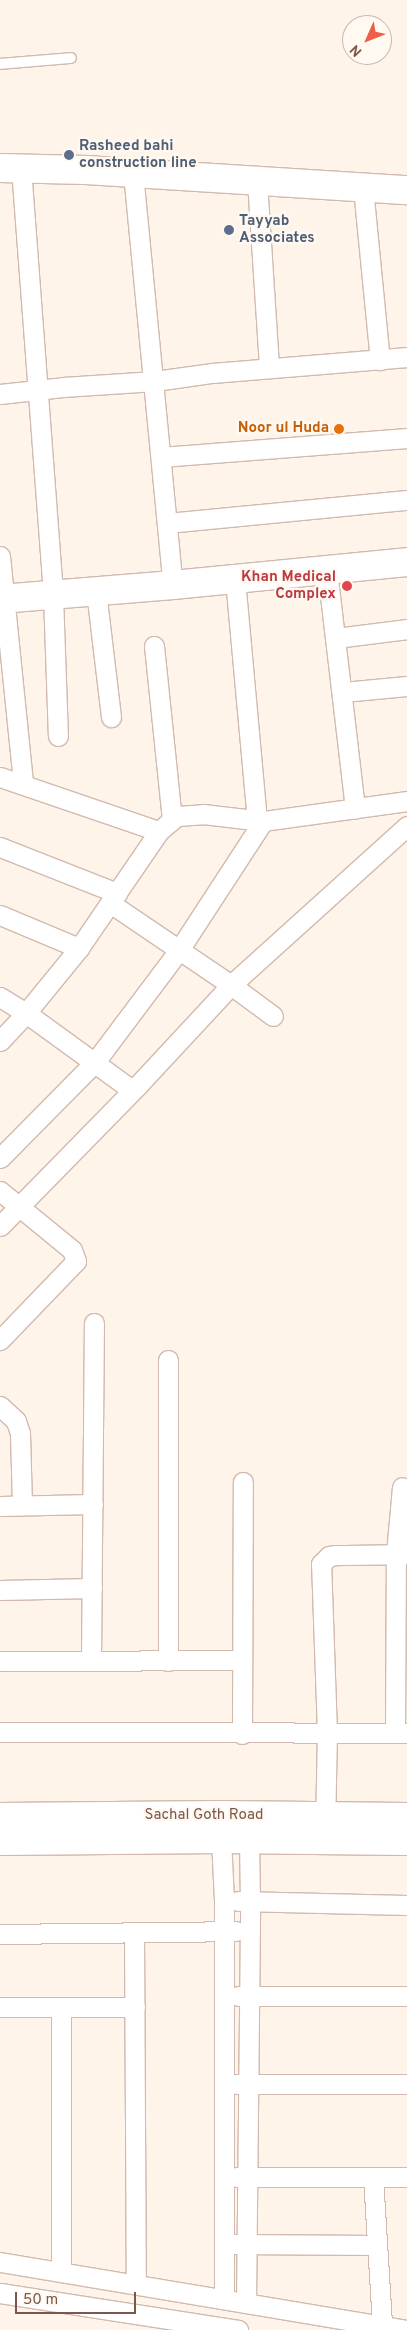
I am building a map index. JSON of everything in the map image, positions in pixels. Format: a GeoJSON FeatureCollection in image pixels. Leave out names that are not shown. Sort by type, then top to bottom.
{"type":"FeatureCollection","features":[{"type":"Feature","properties":{"kind":"street"},"geometry":{"type":"LineString","coordinates":[[58,736],[53,594],[38,391],[10,168],[133,173],[407,190]]}},
{"type":"Feature","properties":{"kind":"street"},"geometry":{"type":"LineString","coordinates":[[133,173],[155,381],[173,585]]}},
{"type":"Feature","properties":{"kind":"street"},"geometry":{"type":"LineString","coordinates":[[256,181],[270,368]]}},
{"type":"Feature","properties":{"kind":"street"},"geometry":{"type":"LineString","coordinates":[[363,188],[380,360]]}},
{"type":"Feature","properties":{"kind":"street"},"geometry":{"type":"LineString","coordinates":[[0,394],[62,387],[155,381],[212,372],[407,357]]}},
{"type":"Feature","properties":{"kind":"street"},"geometry":{"type":"LineString","coordinates":[[161,457],[407,438]]}},
{"type":"Feature","properties":{"kind":"street"},"geometry":{"type":"LineString","coordinates":[[167,523],[407,500]]}},
{"type":"Feature","properties":{"kind":"street"},"geometry":{"type":"LineString","coordinates":[[0,556],[2,599],[23,784]]}},
{"type":"Feature","properties":{"kind":"street"},"geometry":{"type":"LineString","coordinates":[[2,599],[173,585],[407,562]]}},
{"type":"Feature","properties":{"kind":"street"},"geometry":{"type":"LineString","coordinates":[[328,570],[355,808]]}},
{"type":"Feature","properties":{"kind":"street"},"geometry":{"type":"LineString","coordinates":[[0,1158],[95,1062],[179,950],[260,821],[235,579]]}},
{"type":"Feature","properties":{"kind":"street"},"geometry":{"type":"LineString","coordinates":[[96,591],[111,717]]}},
{"type":"Feature","properties":{"kind":"street"},"geometry":{"type":"LineString","coordinates":[[336,638],[407,629]]}},
{"type":"Feature","properties":{"kind":"street"},"geometry":{"type":"LineString","coordinates":[[154,646],[166,825]]}},
{"type":"Feature","properties":{"kind":"street"},"geometry":{"type":"LineString","coordinates":[[343,692],[407,686]]}},
{"type":"Feature","properties":{"kind":"street"},"geometry":{"type":"LineString","coordinates":[[0,776],[166,825]]}},
{"type":"Feature","properties":{"kind":"street"},"geometry":{"type":"LineString","coordinates":[[0,1041],[26,1013],[79,948],[166,825],[177,816],[202,814],[260,821],[407,801]]}},
{"type":"Feature","properties":{"kind":"street"},"geometry":{"type":"LineString","coordinates":[[0,1226],[231,985],[407,826]]}},
{"type":"Feature","properties":{"kind":"street"},"geometry":{"type":"LineString","coordinates":[[0,847],[114,898],[179,950],[273,1016]]}},
{"type":"Feature","properties":{"kind":"street"},"geometry":{"type":"LineString","coordinates":[[0,915],[79,948]]}},
{"type":"Feature","properties":{"kind":"street"},"geometry":{"type":"LineString","coordinates":[[0,997],[26,1013],[132,1090]]}},
{"type":"Feature","properties":{"kind":"street"},"geometry":{"type":"LineString","coordinates":[[0,1190],[72,1250],[76,1261],[0,1340]]}},
{"type":"Feature","properties":{"kind":"street"},"geometry":{"type":"LineString","coordinates":[[91,1661],[94,1323]]}},
{"type":"Feature","properties":{"kind":"street"},"geometry":{"type":"LineString","coordinates":[[168,1360],[168,1661]]}},
{"type":"Feature","properties":{"kind":"street"},"geometry":{"type":"LineString","coordinates":[[0,1406],[16,1421],[20,1433],[22,1505]]}},
{"type":"Feature","properties":{"kind":"street"},"geometry":{"type":"LineString","coordinates":[[242,1734],[243,1482]]}},
{"type":"Feature","properties":{"kind":"street"},"geometry":{"type":"LineString","coordinates":[[0,1732],[401,1733],[402,1487]]}},
{"type":"Feature","properties":{"kind":"street"},"geometry":{"type":"LineString","coordinates":[[0,1506],[93,1504]]}},
{"type":"Feature","properties":{"kind":"street"},"geometry":{"type":"LineString","coordinates":[[325,1828],[327,1734],[321,1564],[329,1556],[336,1555],[402,1554]]}},
{"type":"Feature","properties":{"kind":"street"},"geometry":{"type":"LineString","coordinates":[[0,1590],[92,1588]]}},
{"type":"Feature","properties":{"kind":"street"},"geometry":{"type":"LineString","coordinates":[[0,1661],[242,1660]]}},
{"type":"Feature","properties":{"kind":"street","name":"Sachal Goth Road"},"geometry":{"type":"LineString","coordinates":[[0,1817],[325,1828],[407,1841]]}},
{"type":"Feature","properties":{"kind":"street","name":"Sachal Goth Road"},"geometry":{"type":"LineString","coordinates":[[0,1841],[249,1840],[407,1817]]}},
{"type":"Feature","properties":{"kind":"street"},"geometry":{"type":"LineString","coordinates":[[221,1839],[224,1901],[224,2300]]}},
{"type":"Feature","properties":{"kind":"street"},"geometry":{"type":"LineString","coordinates":[[246,2303],[250,1932],[249,1840]]}},
{"type":"Feature","properties":{"kind":"street"},"geometry":{"type":"LineString","coordinates":[[224,1901],[407,1905]]}},
{"type":"Feature","properties":{"kind":"street"},"geometry":{"type":"LineString","coordinates":[[0,1934],[224,1930],[250,1932]]}},
{"type":"Feature","properties":{"kind":"street"},"geometry":{"type":"LineString","coordinates":[[134,1932],[136,2283]]}},
{"type":"Feature","properties":{"kind":"street"},"geometry":{"type":"LineString","coordinates":[[224,1997],[407,1996]]}},
{"type":"Feature","properties":{"kind":"street"},"geometry":{"type":"LineString","coordinates":[[0,2007],[135,2007]]}},
{"type":"Feature","properties":{"kind":"street"},"geometry":{"type":"LineString","coordinates":[[61,2007],[61,2271]]}},
{"type":"Feature","properties":{"kind":"street"},"geometry":{"type":"LineString","coordinates":[[224,2083],[248,2086],[407,2084]]}},
{"type":"Feature","properties":{"kind":"street"},"geometry":{"type":"LineString","coordinates":[[373,2177],[382,2326]]}},
{"type":"Feature","properties":{"kind":"street"},"geometry":{"type":"LineString","coordinates":[[224,2178],[407,2177]]}},
{"type":"Feature","properties":{"kind":"street"},"geometry":{"type":"LineString","coordinates":[[224,2243],[377,2245]]}},
{"type":"Feature","properties":{"kind":"street"},"geometry":{"type":"LineString","coordinates":[[0,2262],[136,2283],[224,2300],[407,2330]]}},
{"type":"Feature","properties":{"kind":"street"},"geometry":{"type":"LineString","coordinates":[[0,2293],[238,2330]]}},
{"type":"Feature","properties":{"kind":"lane"},"geometry":{"type":"LineString","coordinates":[[0,64],[71,58]]}},
{"type":"Feature","properties":{"kind":"place","name":"Rasheed bahi construction line"},"geometry":{"type":"Point","coordinates":[69,155]}},
{"type":"Feature","properties":{"kind":"place","name":"Tayyab Associates"},"geometry":{"type":"Point","coordinates":[229,230]}},
{"type":"Feature","properties":{"kind":"place","name":"Noor ul Huda"},"geometry":{"type":"Point","coordinates":[339,429]}},
{"type":"Feature","properties":{"kind":"place","name":"Khan Medical Complex"},"geometry":{"type":"Point","coordinates":[347,586]}}]}
